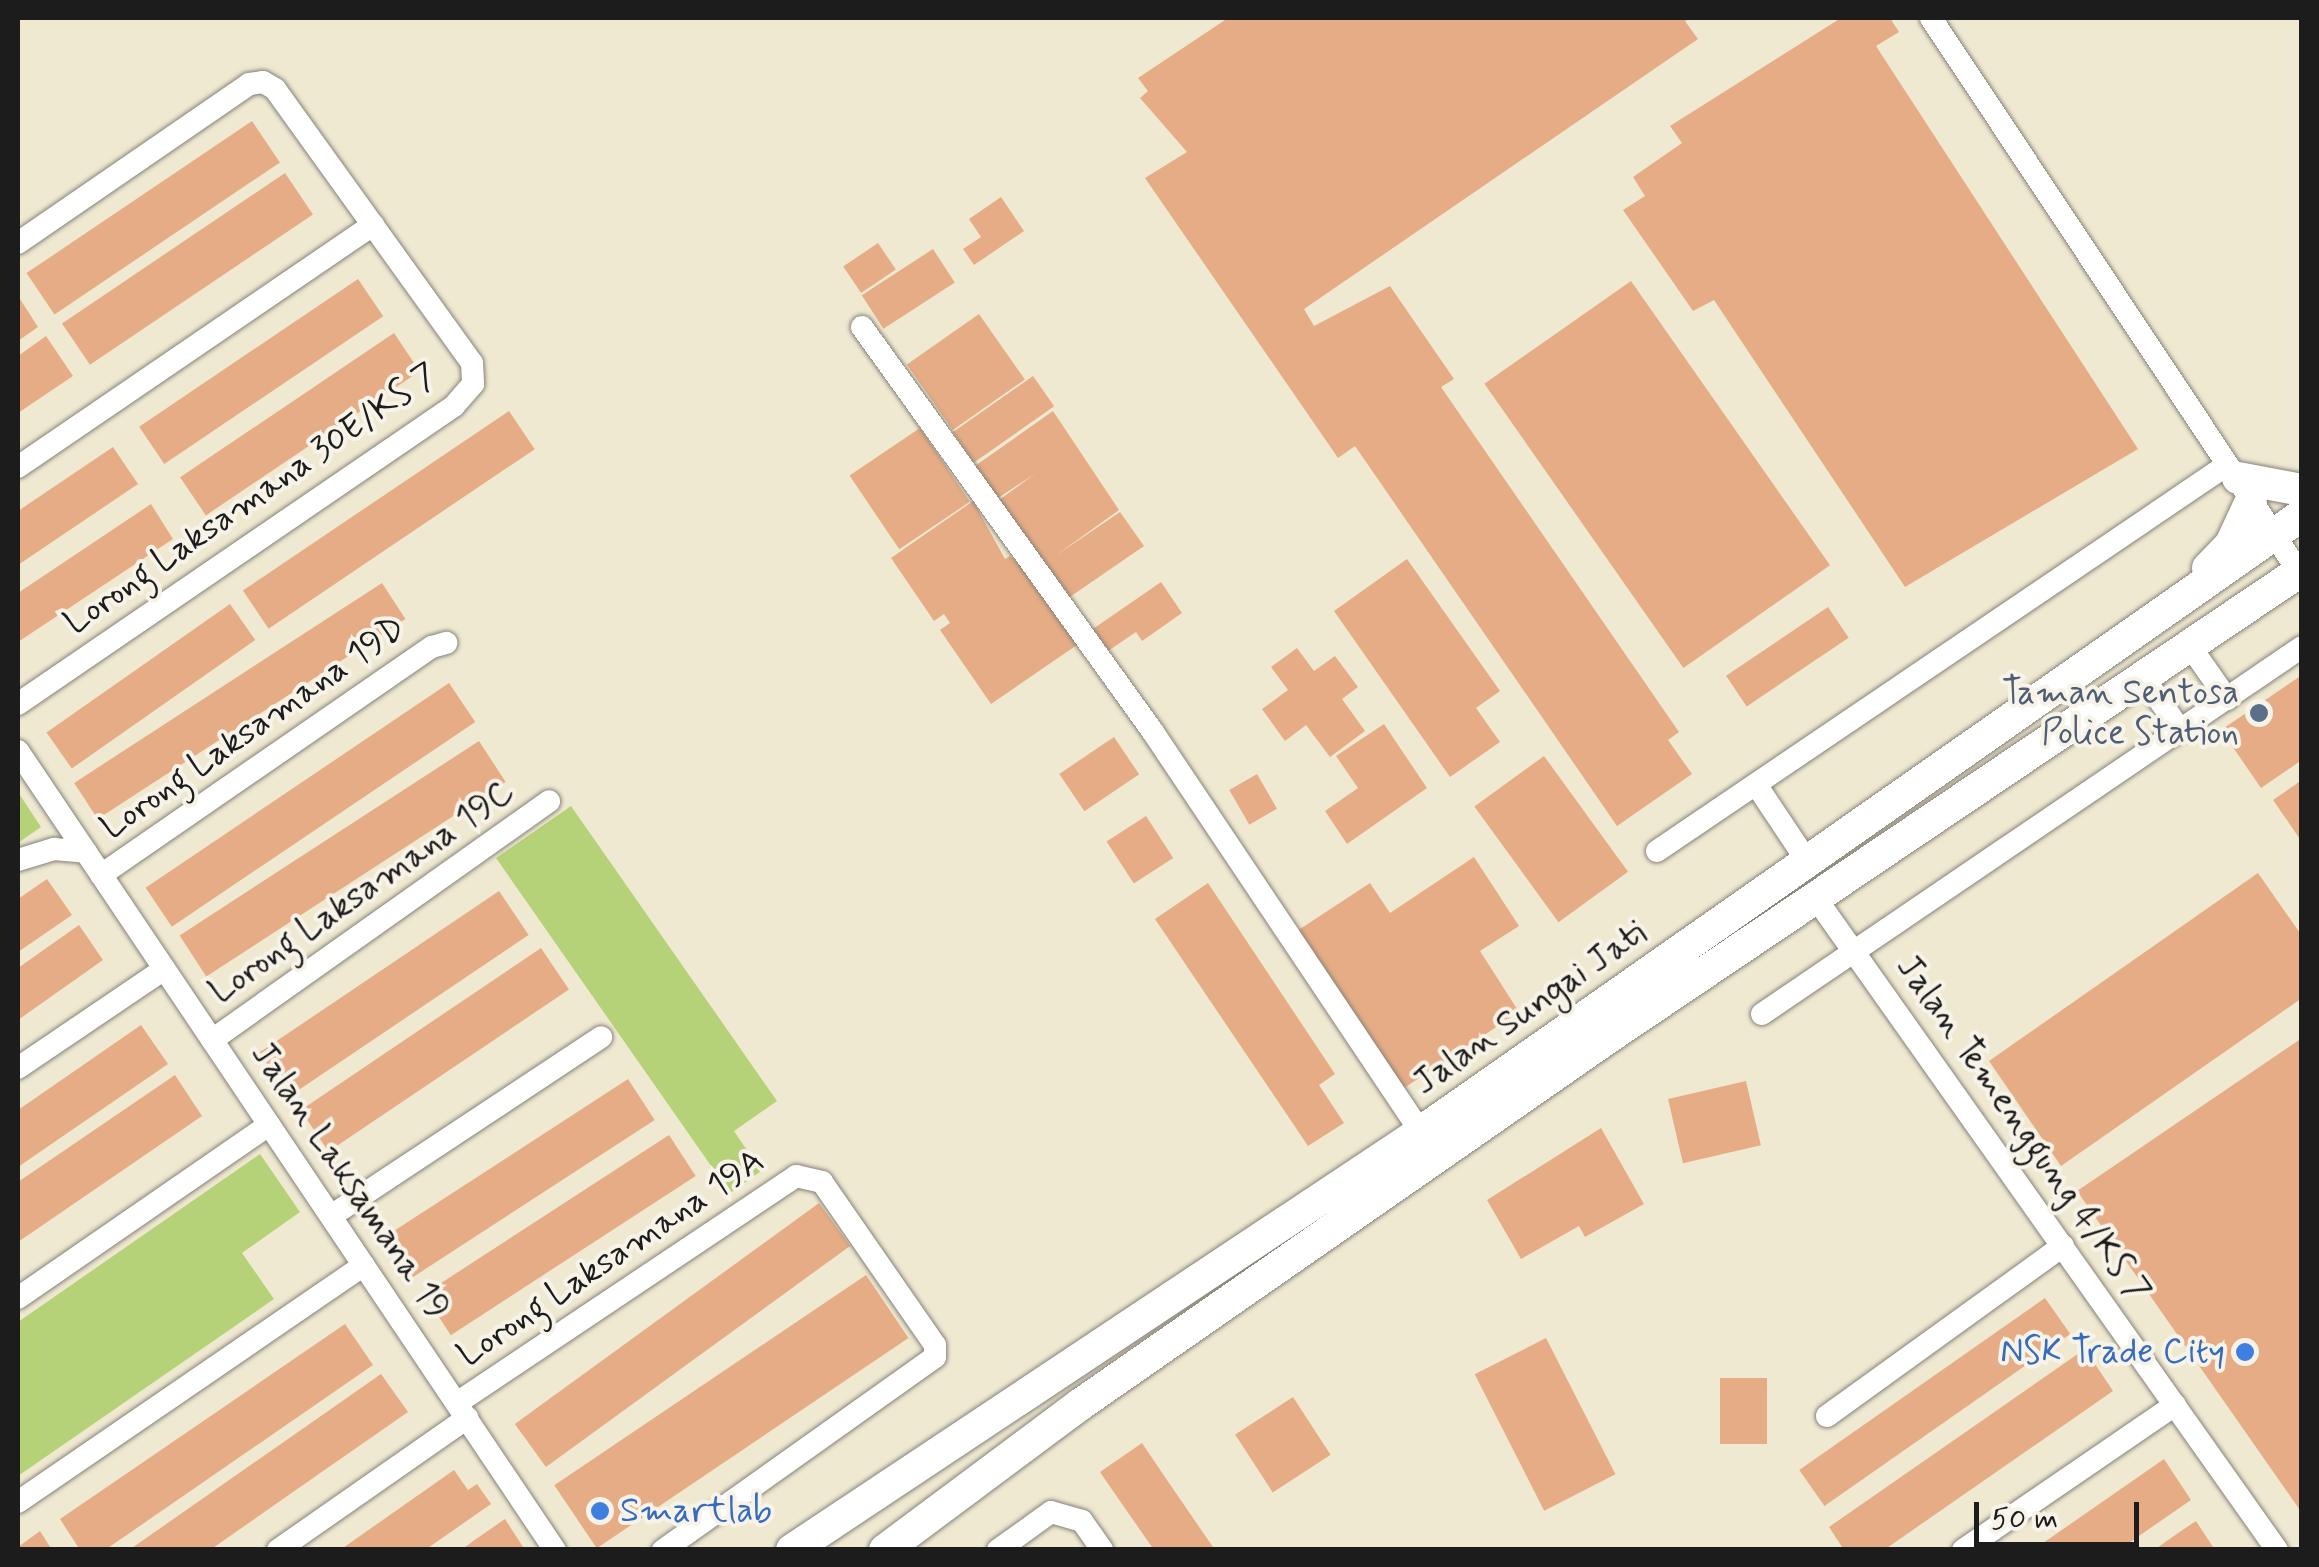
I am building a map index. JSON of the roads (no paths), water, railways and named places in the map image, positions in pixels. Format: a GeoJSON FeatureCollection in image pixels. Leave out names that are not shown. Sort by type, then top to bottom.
{"type":"FeatureCollection","features":[{"type":"Feature","properties":{"kind":"main road"},"geometry":{"type":"LineString","coordinates":[[2168,612],[2231,544],[2238,481],[2302,490]]}},
{"type":"Feature","properties":{"kind":"main road","name":"Jalan Sungai Jati"},"geometry":{"type":"LineString","coordinates":[[792,1550],[1421,1132],[2302,516]]}},
{"type":"Feature","properties":{"kind":"main road","name":"Jalan Sungai Jati"},"geometry":{"type":"LineString","coordinates":[[885,1550],[1081,1404],[1815,897],[2300,571]]}},
{"type":"Feature","properties":{"kind":"street"},"geometry":{"type":"LineString","coordinates":[[1931,18],[2300,571]]}},
{"type":"Feature","properties":{"kind":"street"},"geometry":{"type":"LineString","coordinates":[[18,243],[248,84],[275,88],[372,225],[18,467]]}},
{"type":"Feature","properties":{"kind":"street","name":"Lorong Laksamana 30E/KS 7"},"geometry":{"type":"LineString","coordinates":[[18,704],[454,406],[473,384],[472,364],[372,225]]}},
{"type":"Feature","properties":{"kind":"street"},"geometry":{"type":"LineString","coordinates":[[862,327],[1153,732],[1421,1132]]}},
{"type":"Feature","properties":{"kind":"street"},"geometry":{"type":"LineString","coordinates":[[1657,852],[2238,481]]}},
{"type":"Feature","properties":{"kind":"street","name":"Lorong Laksamana 19D"},"geometry":{"type":"LineString","coordinates":[[101,875],[432,646],[446,643]]}},
{"type":"Feature","properties":{"kind":"street"},"geometry":{"type":"LineString","coordinates":[[2190,646],[2227,700]]}},
{"type":"Feature","properties":{"kind":"street"},"geometry":{"type":"LineString","coordinates":[[1762,1014],[2302,647]]}},
{"type":"Feature","properties":{"kind":"street"},"geometry":{"type":"LineString","coordinates":[[2143,677],[2181,731]]}},
{"type":"Feature","properties":{"kind":"street","name":"Jalan Laksamana 19"},"geometry":{"type":"LineString","coordinates":[[18,751],[556,1550]]}},
{"type":"Feature","properties":{"kind":"street"},"geometry":{"type":"LineString","coordinates":[[1757,786],[1809,864]]}},
{"type":"Feature","properties":{"kind":"street","name":"Lorong Laksamana 19C"},"geometry":{"type":"LineString","coordinates":[[212,1040],[550,800]]}},
{"type":"Feature","properties":{"kind":"street"},"geometry":{"type":"LineString","coordinates":[[18,860],[54,849],[86,852]]}},
{"type":"Feature","properties":{"kind":"street","name":"Jalan Temenggung 4/KS 7"},"geometry":{"type":"LineString","coordinates":[[1815,897],[2277,1550]]}},
{"type":"Feature","properties":{"kind":"street"},"geometry":{"type":"LineString","coordinates":[[18,1068],[164,969]]}},
{"type":"Feature","properties":{"kind":"street"},"geometry":{"type":"LineString","coordinates":[[331,1216],[602,1036]]}},
{"type":"Feature","properties":{"kind":"street"},"geometry":{"type":"LineString","coordinates":[[18,1298],[269,1125]]}},
{"type":"Feature","properties":{"kind":"street","name":"Lorong Laksamana 19A"},"geometry":{"type":"LineString","coordinates":[[462,1411],[807,1174],[822,1182],[934,1345],[930,1366],[663,1550]]}},
{"type":"Feature","properties":{"kind":"street"},"geometry":{"type":"LineString","coordinates":[[1828,1416],[2063,1246]]}},
{"type":"Feature","properties":{"kind":"street"},"geometry":{"type":"LineString","coordinates":[[18,1502],[364,1265]]}},
{"type":"Feature","properties":{"kind":"street"},"geometry":{"type":"LineString","coordinates":[[1964,1550],[2176,1405]]}},
{"type":"Feature","properties":{"kind":"street"},"geometry":{"type":"LineString","coordinates":[[278,1550],[462,1411]]}},
{"type":"Feature","properties":{"kind":"street"},"geometry":{"type":"LineString","coordinates":[[998,1550],[1051,1512],[1082,1521],[1102,1550]]}},
{"type":"Feature","properties":{"kind":"place","name":"Taman Sentosa Police Station"},"geometry":{"type":"Point","coordinates":[2259,713]}},
{"type":"Feature","properties":{"kind":"place","name":"NSK Trade City"},"geometry":{"type":"Point","coordinates":[2245,1352]}},
{"type":"Feature","properties":{"kind":"place","name":"Smartlab"},"geometry":{"type":"Point","coordinates":[600,1511]}}]}
